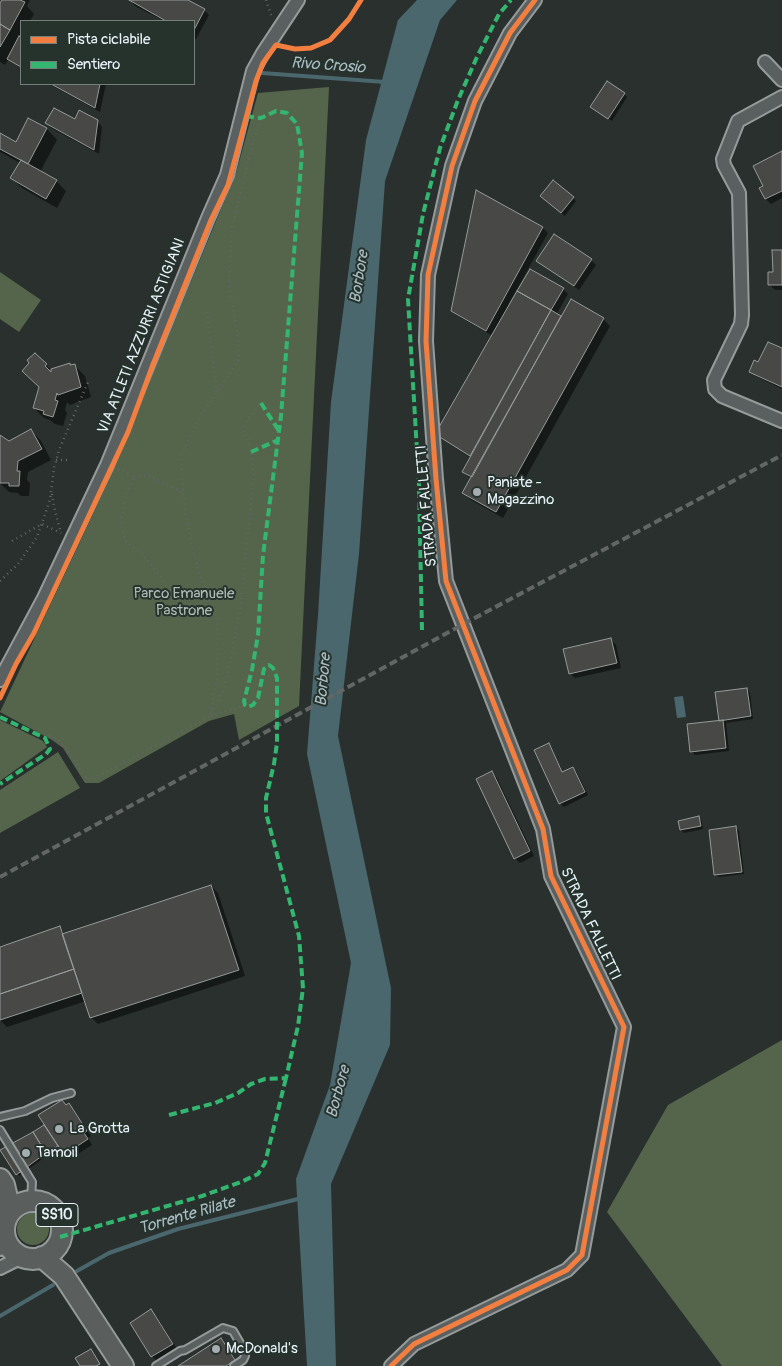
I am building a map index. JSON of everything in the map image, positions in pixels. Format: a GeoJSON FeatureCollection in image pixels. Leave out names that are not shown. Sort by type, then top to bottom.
{"type":"FeatureCollection","features":[{"type":"Feature","properties":{"kind":"main road","name":"SS10"},"geometry":{"type":"LineString","coordinates":[[2,1182],[30,1201]]}},
{"type":"Feature","properties":{"kind":"main road","name":"SS10"},"geometry":{"type":"LineString","coordinates":[[2,1182],[8,1202],[8,1214],[4,1230],[8,1247]]}},
{"type":"Feature","properties":{"kind":"main road","name":"SS10"},"geometry":{"type":"LineString","coordinates":[[8,1214],[17,1206],[30,1201],[40,1202],[55,1212],[61,1229],[50,1251]]}},
{"type":"Feature","properties":{"kind":"main road"},"geometry":{"type":"LineString","coordinates":[[8,1247],[34,1258],[50,1251],[64,1276],[123,1366]]}},
{"type":"Feature","properties":{"kind":"street","name":"STRADA FALLETTI"},"geometry":{"type":"LineString","coordinates":[[391,1366],[414,1344],[567,1270],[582,1255],[624,1027],[551,876],[543,829],[446,581],[436,479],[426,342],[428,275],[452,166],[473,106],[510,33],[535,0]]}},
{"type":"Feature","properties":{"kind":"street","name":"VIA ATLETI AZZURRI ASTIGIANI"},"geometry":{"type":"LineString","coordinates":[[0,680],[44,598],[107,465],[186,271],[228,175],[254,72],[293,1]]}},
{"type":"Feature","properties":{"kind":"street"},"geometry":{"type":"LineString","coordinates":[[765,62],[782,80]]}},
{"type":"Feature","properties":{"kind":"street"},"geometry":{"type":"LineString","coordinates":[[782,97],[738,121],[723,159],[724,165],[738,193],[742,315],[741,324],[714,380],[715,389],[722,396],[782,421]]}},
{"type":"Feature","properties":{"kind":"street"},"geometry":{"type":"LineString","coordinates":[[0,1268],[14,1262],[8,1247]]}},
{"type":"Feature","properties":{"kind":"lane"},"geometry":{"type":"LineString","coordinates":[[0,1116],[25,1111],[52,1098],[71,1093]]}},
{"type":"Feature","properties":{"kind":"lane"},"geometry":{"type":"LineString","coordinates":[[0,1130],[32,1182],[30,1201]]}},
{"type":"Feature","properties":{"kind":"lane"},"geometry":{"type":"LineString","coordinates":[[156,1366],[223,1328],[233,1331],[244,1350],[245,1356],[243,1360],[234,1366]]}},
{"type":"Feature","properties":{"kind":"path"},"geometry":{"type":"LineString","coordinates":[[266,0],[272,15],[272,21]]}},
{"type":"Feature","properties":{"kind":"path"},"geometry":{"type":"LineString","coordinates":[[210,716],[217,676],[217,619],[193,551],[183,494],[181,456],[197,422],[239,359],[238,338],[229,285],[232,227],[261,118]]}},
{"type":"Feature","properties":{"kind":"path"},"geometry":{"type":"LineString","coordinates":[[207,312],[217,394]]}},
{"type":"Feature","properties":{"kind":"path"},"geometry":{"type":"LineString","coordinates":[[0,581],[18,564],[37,537],[50,500],[58,450],[88,382]]}},
{"type":"Feature","properties":{"kind":"path"},"geometry":{"type":"LineString","coordinates":[[210,716],[225,687],[240,611],[254,472],[250,445],[243,429],[248,418],[261,403]]}},
{"type":"Feature","properties":{"kind":"path"},"geometry":{"type":"LineString","coordinates":[[56,460],[68,460]]}},
{"type":"Feature","properties":{"kind":"path"},"geometry":{"type":"LineString","coordinates":[[114,468],[127,472],[134,477],[150,476],[183,494]]}},
{"type":"Feature","properties":{"kind":"path"},"geometry":{"type":"LineString","coordinates":[[134,477],[126,495],[121,520],[125,542],[143,555],[160,576],[172,598],[186,606],[209,600]]}},
{"type":"Feature","properties":{"kind":"path"},"geometry":{"type":"LineString","coordinates":[[42,524],[62,533],[55,511],[52,490]]}},
{"type":"Feature","properties":{"kind":"path"},"geometry":{"type":"LineString","coordinates":[[12,541],[42,524]]}},
{"type":"Feature","properties":{"kind":"path"},"geometry":{"type":"LineString","coordinates":[[44,738],[50,736],[65,746],[84,776],[91,780],[210,716],[244,705]]}},
{"type":"Feature","properties":{"kind":"green space","name":"Parco Emanuele Pastrone"},"geometry":{"type":"Polygon","coordinates":[[[329,87],[299,706],[239,740],[234,714],[209,721],[99,783],[85,783],[63,748],[0,712],[106,486],[236,173],[258,93],[329,87]]]}},
{"type":"Feature","properties":{"kind":"green space"},"geometry":{"type":"Polygon","coordinates":[[[0,272],[41,300],[19,332],[0,319],[0,272]]]}},
{"type":"Feature","properties":{"kind":"green space"},"geometry":{"type":"Polygon","coordinates":[[[0,720],[43,741],[47,747],[0,781],[0,720]]]}},
{"type":"Feature","properties":{"kind":"green space"},"geometry":{"type":"Polygon","coordinates":[[[58,752],[80,788],[0,833],[0,790],[58,752]]]}},
{"type":"Feature","properties":{"kind":"green space"},"geometry":{"type":"Polygon","coordinates":[[[782,1040],[782,1366],[722,1366],[607,1212],[668,1105],[782,1040]]]}},
{"type":"Feature","properties":{"kind":"green space"},"geometry":{"type":"Polygon","coordinates":[[[33,1213],[39,1214],[44,1218],[48,1223],[48,1235],[44,1240],[39,1244],[33,1245],[27,1244],[22,1240],[18,1235],[17,1229],[18,1223],[22,1218],[27,1214],[33,1213]]]}},
{"type":"Feature","properties":{"kind":"water","name":"Borbore"},"geometry":{"type":"Polygon","coordinates":[[[417,0],[457,0],[440,20],[385,181],[359,554],[338,736],[391,988],[390,1045],[331,1184],[336,1366],[307,1366],[296,1179],[330,1085],[351,963],[307,754],[318,615],[331,402],[366,140],[398,20],[417,0]]]}},
{"type":"Feature","properties":{"kind":"water"},"geometry":{"type":"Polygon","coordinates":[[[683,696],[686,717],[677,718],[674,697],[683,696]]]}},
{"type":"Feature","properties":{"kind":"building"},"geometry":{"type":"Polygon","coordinates":[[[2,0],[20,0],[25,2],[10,30],[0,24],[0,3],[2,0]]]}},
{"type":"Feature","properties":{"kind":"building"},"geometry":{"type":"Polygon","coordinates":[[[129,0],[188,0],[205,9],[195,28],[195,20],[164,20],[129,0]]]}},
{"type":"Feature","properties":{"kind":"building"},"geometry":{"type":"Polygon","coordinates":[[[0,24],[10,30],[0,47],[0,24]]]}},
{"type":"Feature","properties":{"kind":"building"},"geometry":{"type":"Polygon","coordinates":[[[19,36],[20,36],[20,66],[7,59],[19,36]]]}},
{"type":"Feature","properties":{"kind":"building"},"geometry":{"type":"Polygon","coordinates":[[[607,81],[625,93],[608,119],[590,107],[607,81]]]}},
{"type":"Feature","properties":{"kind":"building"},"geometry":{"type":"Polygon","coordinates":[[[53,85],[100,85],[95,108],[53,85]]]}},
{"type":"Feature","properties":{"kind":"building"},"geometry":{"type":"Polygon","coordinates":[[[54,108],[75,119],[79,110],[98,120],[94,150],[45,123],[54,108]]]}},
{"type":"Feature","properties":{"kind":"building"},"geometry":{"type":"Polygon","coordinates":[[[28,118],[47,128],[28,164],[0,149],[0,133],[16,142],[28,118]]]}},
{"type":"Feature","properties":{"kind":"building"},"geometry":{"type":"Polygon","coordinates":[[[782,151],[782,191],[765,199],[759,188],[763,186],[753,166],[782,151]]]}},
{"type":"Feature","properties":{"kind":"building"},"geometry":{"type":"Polygon","coordinates":[[[21,160],[57,180],[46,199],[10,178],[21,160]]]}},
{"type":"Feature","properties":{"kind":"building"},"geometry":{"type":"Polygon","coordinates":[[[553,180],[574,197],[561,213],[540,196],[553,180]]]}},
{"type":"Feature","properties":{"kind":"building"},"geometry":{"type":"Polygon","coordinates":[[[476,190],[543,227],[486,331],[451,311],[476,190]]]}},
{"type":"Feature","properties":{"kind":"building"},"geometry":{"type":"Polygon","coordinates":[[[554,234],[592,259],[574,286],[536,261],[554,234]]]}},
{"type":"Feature","properties":{"kind":"building"},"geometry":{"type":"Polygon","coordinates":[[[772,250],[782,250],[782,285],[768,285],[768,272],[773,272],[772,250]]]}},
{"type":"Feature","properties":{"kind":"building"},"geometry":{"type":"Polygon","coordinates":[[[530,269],[564,288],[551,310],[517,291],[530,269]]]}},
{"type":"Feature","properties":{"kind":"building"},"geometry":{"type":"Polygon","coordinates":[[[517,291],[551,310],[470,456],[435,434],[517,291]]]}},
{"type":"Feature","properties":{"kind":"building"},"geometry":{"type":"Polygon","coordinates":[[[571,299],[604,318],[496,512],[462,493],[571,299]]]}},
{"type":"Feature","properties":{"kind":"building"},"geometry":{"type":"Polygon","coordinates":[[[551,310],[561,316],[472,477],[462,472],[551,310]]]}},
{"type":"Feature","properties":{"kind":"building"},"geometry":{"type":"Polygon","coordinates":[[[768,342],[782,348],[782,387],[749,372],[754,360],[758,362],[768,342]]]}},
{"type":"Feature","properties":{"kind":"building"},"geometry":{"type":"Polygon","coordinates":[[[35,353],[47,364],[45,366],[51,372],[51,369],[70,363],[70,365],[75,364],[81,387],[58,395],[57,393],[55,400],[58,401],[53,417],[43,414],[44,411],[33,408],[39,387],[22,371],[29,363],[27,360],[35,353]]]}},
{"type":"Feature","properties":{"kind":"building"},"geometry":{"type":"Polygon","coordinates":[[[31,429],[42,449],[18,461],[17,471],[20,471],[19,486],[9,486],[9,483],[0,483],[0,435],[9,441],[31,429]]]}},
{"type":"Feature","properties":{"kind":"building"},"geometry":{"type":"Polygon","coordinates":[[[611,638],[617,663],[569,674],[563,649],[611,638]]]}},
{"type":"Feature","properties":{"kind":"building"},"geometry":{"type":"Polygon","coordinates":[[[747,688],[751,716],[719,721],[715,692],[747,688]]]}},
{"type":"Feature","properties":{"kind":"building"},"geometry":{"type":"Polygon","coordinates":[[[723,720],[726,748],[690,752],[687,724],[723,720]]]}},
{"type":"Feature","properties":{"kind":"building"},"geometry":{"type":"Polygon","coordinates":[[[549,743],[562,772],[573,767],[585,792],[559,804],[534,750],[549,743]]]}},
{"type":"Feature","properties":{"kind":"building"},"geometry":{"type":"Polygon","coordinates":[[[492,771],[530,851],[514,859],[476,779],[492,771]]]}},
{"type":"Feature","properties":{"kind":"building"},"geometry":{"type":"Polygon","coordinates":[[[699,816],[701,826],[680,830],[678,821],[699,816]]]}},
{"type":"Feature","properties":{"kind":"building"},"geometry":{"type":"Polygon","coordinates":[[[736,826],[742,872],[714,875],[709,830],[736,826]]]}},
{"type":"Feature","properties":{"kind":"building"},"geometry":{"type":"Polygon","coordinates":[[[211,885],[239,970],[90,1018],[62,934],[211,885]]]}},
{"type":"Feature","properties":{"kind":"building"},"geometry":{"type":"Polygon","coordinates":[[[60,926],[74,969],[0,994],[0,947],[60,926]]]}},
{"type":"Feature","properties":{"kind":"building"},"geometry":{"type":"Polygon","coordinates":[[[74,969],[82,993],[0,1020],[0,994],[74,969]]]}},
{"type":"Feature","properties":{"kind":"building"},"geometry":{"type":"Polygon","coordinates":[[[62,1100],[66,1105],[69,1103],[87,1131],[84,1133],[88,1139],[64,1155],[38,1115],[62,1100]]]}},
{"type":"Feature","properties":{"kind":"building"},"geometry":{"type":"Polygon","coordinates":[[[44,1125],[58,1146],[46,1153],[33,1132],[44,1125]]]}},
{"type":"Feature","properties":{"kind":"building"},"geometry":{"type":"Polygon","coordinates":[[[33,1132],[46,1153],[16,1175],[0,1150],[33,1132]]]}},
{"type":"Feature","properties":{"kind":"building"},"geometry":{"type":"Polygon","coordinates":[[[151,1309],[173,1344],[151,1357],[130,1323],[151,1309]]]}},
{"type":"Feature","properties":{"kind":"building","name":"McDonald's"},"geometry":{"type":"Polygon","coordinates":[[[221,1338],[235,1360],[226,1366],[178,1366],[221,1338]]]}},
{"type":"Feature","properties":{"kind":"building"},"geometry":{"type":"Polygon","coordinates":[[[91,1349],[100,1364],[96,1366],[80,1366],[75,1358],[91,1349]]]}},
{"type":"Feature","properties":{"kind":"waterway","name":"Rivo Crosio"},"geometry":{"type":"LineString","coordinates":[[262,73],[385,82]]}},
{"type":"Feature","properties":{"kind":"waterway","name":"Torrente Rilate"},"geometry":{"type":"LineString","coordinates":[[77,1271],[109,1253],[178,1229],[302,1198]]}},
{"type":"Feature","properties":{"kind":"waterway","name":"Torrente Rilate"},"geometry":{"type":"LineString","coordinates":[[0,1316],[53,1285]]}},
{"type":"Feature","properties":{"kind":"railway"},"geometry":{"type":"LineString","coordinates":[[0,877],[471,620],[782,455]]}},
{"type":"Feature","properties":{"kind":"marked path"},"geometry":{"type":"LineString","coordinates":[[422,630],[419,485],[408,299],[423,214],[440,148],[477,57],[499,14],[511,0]]}},
{"type":"Feature","properties":{"kind":"marked path"},"geometry":{"type":"LineString","coordinates":[[169,1115],[215,1103],[238,1093],[251,1084],[265,1079],[286,1078],[298,1026],[303,988],[299,936],[266,813],[266,798],[277,743],[277,678],[273,668],[269,665],[264,669],[258,698],[253,705],[248,707],[244,701],[258,635],[263,555],[281,416],[302,153],[297,124],[287,113],[276,111],[261,118],[243,116]]}},
{"type":"Feature","properties":{"kind":"marked path"},"geometry":{"type":"LineString","coordinates":[[261,403],[279,431]]}},
{"type":"Feature","properties":{"kind":"marked path"},"geometry":{"type":"LineString","coordinates":[[251,452],[278,440]]}},
{"type":"Feature","properties":{"kind":"marked path"},"geometry":{"type":"LineString","coordinates":[[0,717],[45,738],[50,749],[46,754],[0,784]]}},
{"type":"Feature","properties":{"kind":"marked path"},"geometry":{"type":"LineString","coordinates":[[60,1237],[202,1196],[258,1174],[265,1163],[286,1078]]}},
{"type":"Feature","properties":{"kind":"cycle path"},"geometry":{"type":"LineString","coordinates":[[0,698],[16,664],[34,633],[128,432],[211,220],[228,185],[256,81],[263,63],[276,45],[295,49],[311,48],[330,40],[349,19],[361,0]]}},
{"type":"Feature","properties":{"kind":"cycle path"},"geometry":{"type":"LineString","coordinates":[[391,1366],[414,1344],[567,1270],[582,1255],[624,1027],[551,876],[543,829],[446,581],[436,479],[426,341],[428,275],[452,166],[475,101],[510,33],[535,0]]}},
{"type":"Feature","properties":{"kind":"place","name":"Paniate - Magazzino"},"geometry":{"type":"Point","coordinates":[477,492]}},
{"type":"Feature","properties":{"kind":"place","name":"La Grotta"},"geometry":{"type":"Point","coordinates":[59,1129]}},
{"type":"Feature","properties":{"kind":"place","name":"Tamoil"},"geometry":{"type":"Point","coordinates":[26,1153]}},
{"type":"Feature","properties":{"kind":"place","name":"McDonald's"},"geometry":{"type":"Point","coordinates":[216,1349]}}]}
